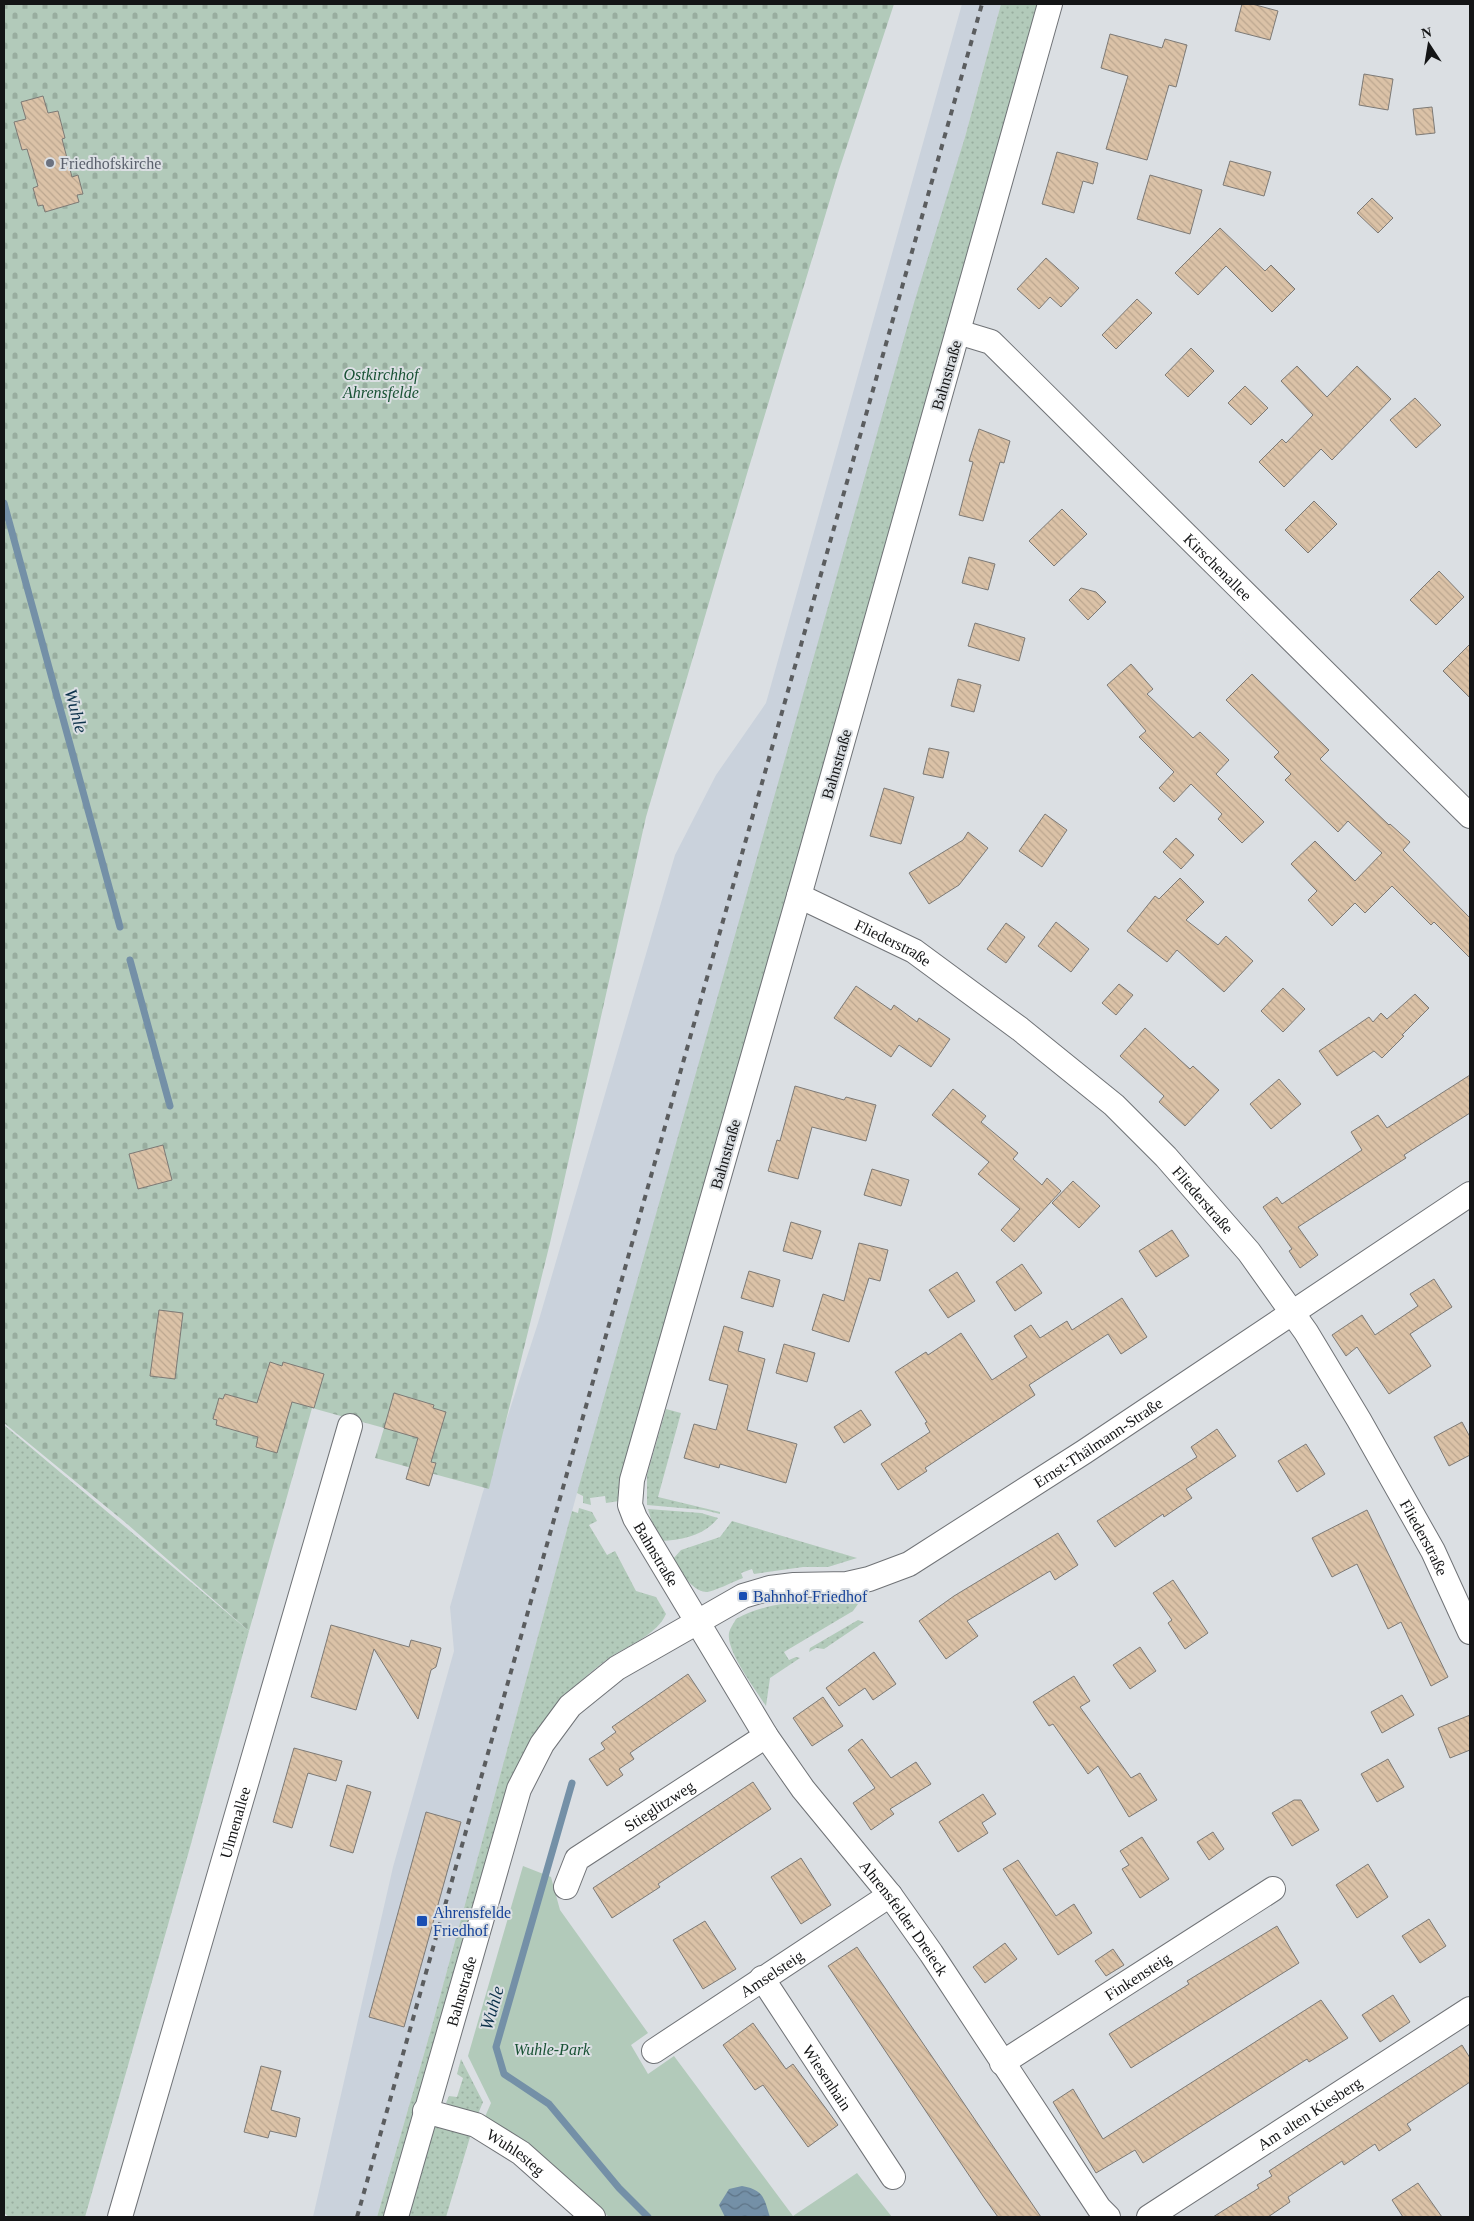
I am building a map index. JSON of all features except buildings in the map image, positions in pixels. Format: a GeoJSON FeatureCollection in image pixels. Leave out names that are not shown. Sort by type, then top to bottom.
{"type":"FeatureCollection","features":[{"type":"Feature","properties":{"kind":"street","name":"Bahnstraße"},"geometry":{"type":"LineString","coordinates":[[396,2217],[519,1789],[542,1744],[570,1706],[617,1668],[697,1622],[635,1518],[630,1505],[632,1480],[799,896],[1050,4]]}},
{"type":"Feature","properties":{"kind":"street","name":"Kirschenallee"},"geometry":{"type":"LineString","coordinates":[[958,332],[991,342],[1470,816]]}},
{"type":"Feature","properties":{"kind":"street","name":"Fliederstraße"},"geometry":{"type":"LineString","coordinates":[[799,896],[914,951],[1020,1029],[1114,1105],[1166,1157],[1226,1224],[1292,1312],[1330,1370],[1428,1543],[1470,1632]]}},
{"type":"Feature","properties":{"kind":"street","name":"Ernst-Thälmann-Straße"},"geometry":{"type":"LineString","coordinates":[[697,1622],[742,1596],[770,1588],[794,1585],[847,1584],[869,1580],[899,1569],[1084,1452],[1470,1194]]}},
{"type":"Feature","properties":{"kind":"street","name":"Ulmenallee"},"geometry":{"type":"LineString","coordinates":[[120,2217],[350,1426]]}},
{"type":"Feature","properties":{"kind":"street","name":"Ahrensfelder Dreieck"},"geometry":{"type":"LineString","coordinates":[[697,1622],[766,1736],[803,1789],[890,1895],[931,1953],[1099,2208],[1108,2217]]}},
{"type":"Feature","properties":{"kind":"street","name":"Stieglitzweg"},"geometry":{"type":"LineString","coordinates":[[566,1887],[577,1859],[766,1736]]}},
{"type":"Feature","properties":{"kind":"street","name":"Finkensteig"},"geometry":{"type":"LineString","coordinates":[[1002,2063],[1273,1890]]}},
{"type":"Feature","properties":{"kind":"street","name":"Amselsteig"},"geometry":{"type":"LineString","coordinates":[[654,2051],[890,1895]]}},
{"type":"Feature","properties":{"kind":"street","name":"Wiesenhain"},"geometry":{"type":"LineString","coordinates":[[762,1978],[893,2177]]}},
{"type":"Feature","properties":{"kind":"street","name":"Am alten Kiesberg"},"geometry":{"type":"LineString","coordinates":[[1150,2217],[1338,2093],[1470,2009]]}},
{"type":"Feature","properties":{"kind":"street","name":"Wuhlesteg"},"geometry":{"type":"LineString","coordinates":[[425,2111],[476,2124],[521,2153],[593,2217]]}},
{"type":"Feature","properties":{"kind":"shaded area"},"geometry":{"type":"Polygon","coordinates":[[[962,4],[1001,4],[622,1348],[577,1493],[430,2033],[377,2217],[313,2217],[393,1867],[454,1651],[450,1607],[482,1495],[538,1323],[675,855],[716,775],[766,703],[962,4]]]}},
{"type":"Feature","properties":{"kind":"green space","name":"Ostkirchhof Ahrensfelde"},"geometry":{"type":"Polygon","coordinates":[[[4,4],[894,4],[839,170],[646,817],[550,1243],[489,1489],[375,1458],[384,1428],[312,1408],[249,1631],[126,1523],[4,1423],[4,4]]]}},
{"type":"Feature","properties":{"kind":"green space"},"geometry":{"type":"Polygon","coordinates":[[[1001,4],[1040,4],[619,1501],[606,1503],[605,1496],[590,1498],[591,1505],[583,1503],[583,1496],[577,1493],[914,303],[965,137],[1001,4]]]}},
{"type":"Feature","properties":{"kind":"green space"},"geometry":{"type":"Polygon","coordinates":[[[666,1409],[681,1413],[658,1497],[720,1512],[720,1514],[704,1510],[647,1505],[647,1475],[666,1409]]]}},
{"type":"Feature","properties":{"kind":"green space"},"geometry":{"type":"Polygon","coordinates":[[[4,1425],[249,1631],[189,1851],[85,2217],[9,2217],[4,2213],[4,1425]]]}},
{"type":"Feature","properties":{"kind":"green space"},"geometry":{"type":"Polygon","coordinates":[[[579,1508],[592,1512],[597,1521],[589,1525],[607,1555],[615,1551],[636,1591],[656,1597],[666,1614],[649,1634],[609,1658],[588,1674],[558,1705],[388,2217],[377,2217],[430,2033],[572,1511],[578,1513],[579,1508]]]}},
{"type":"Feature","properties":{"kind":"green space"},"geometry":{"type":"Polygon","coordinates":[[[648,1509],[701,1513],[718,1518],[707,1529],[693,1535],[661,1541],[654,1529],[648,1509]]]}},
{"type":"Feature","properties":{"kind":"green space"},"geometry":{"type":"Polygon","coordinates":[[[732,1521],[857,1558],[828,1567],[803,1567],[754,1574],[752,1569],[741,1573],[743,1578],[710,1592],[701,1591],[686,1579],[673,1559],[681,1550],[720,1537],[732,1521]]]}},
{"type":"Feature","properties":{"kind":"green space"},"geometry":{"type":"Polygon","coordinates":[[[856,1599],[858,1604],[853,1611],[784,1652],[789,1660],[796,1657],[800,1658],[770,1678],[766,1706],[732,1650],[729,1633],[736,1619],[766,1607],[781,1604],[856,1599]]]}},
{"type":"Feature","properties":{"kind":"green space"},"geometry":{"type":"Polygon","coordinates":[[[858,1620],[864,1622],[824,1649],[816,1648],[809,1652],[810,1648],[858,1620]]]}},
{"type":"Feature","properties":{"kind":"green space","name":"Wuhle-Park"},"geometry":{"type":"Polygon","coordinates":[[[523,1866],[551,1877],[560,1910],[648,2033],[631,2045],[648,2074],[674,2056],[793,2216],[857,2173],[892,2217],[609,2217],[545,2159],[484,2119],[491,2103],[468,2056],[523,1866]]]}},
{"type":"Feature","properties":{"kind":"green space"},"geometry":{"type":"Polygon","coordinates":[[[461,2059],[483,2102],[478,2114],[452,2107],[446,2103],[449,2096],[457,2097],[463,2078],[457,2074],[461,2059]]]}},
{"type":"Feature","properties":{"kind":"green space"},"geometry":{"type":"Polygon","coordinates":[[[434,2123],[471,2134],[446,2217],[408,2217],[434,2123]]]}},
{"type":"Feature","properties":{"kind":"water"},"geometry":{"type":"Polygon","coordinates":[[[742,2186],[755,2190],[762,2196],[770,2217],[725,2217],[719,2205],[729,2189],[742,2186]]]}},
{"type":"Feature","properties":{"kind":"waterway","name":"Wuhle"},"geometry":{"type":"LineString","coordinates":[[4,503],[120,927]]}},
{"type":"Feature","properties":{"kind":"waterway","name":"Wuhle"},"geometry":{"type":"LineString","coordinates":[[130,960],[170,1106]]}},
{"type":"Feature","properties":{"kind":"waterway","name":"Wuhle"},"geometry":{"type":"LineString","coordinates":[[572,1783],[496,2047],[504,2074],[549,2104],[619,2188],[648,2217]]}},
{"type":"Feature","properties":{"kind":"railway"},"geometry":{"type":"LineString","coordinates":[[357,2217],[982,4]]}},
{"type":"Feature","properties":{"kind":"place","name":"Friedhofskirche"},"geometry":{"type":"Point","coordinates":[50,163]}},
{"type":"Feature","properties":{"kind":"place","name":"Bahnhof Friedhof"},"geometry":{"type":"Point","coordinates":[743,1596]}},
{"type":"Feature","properties":{"kind":"place","name":"Ahrensfelde Friedhof"},"geometry":{"type":"Point","coordinates":[422,1921]}}]}
